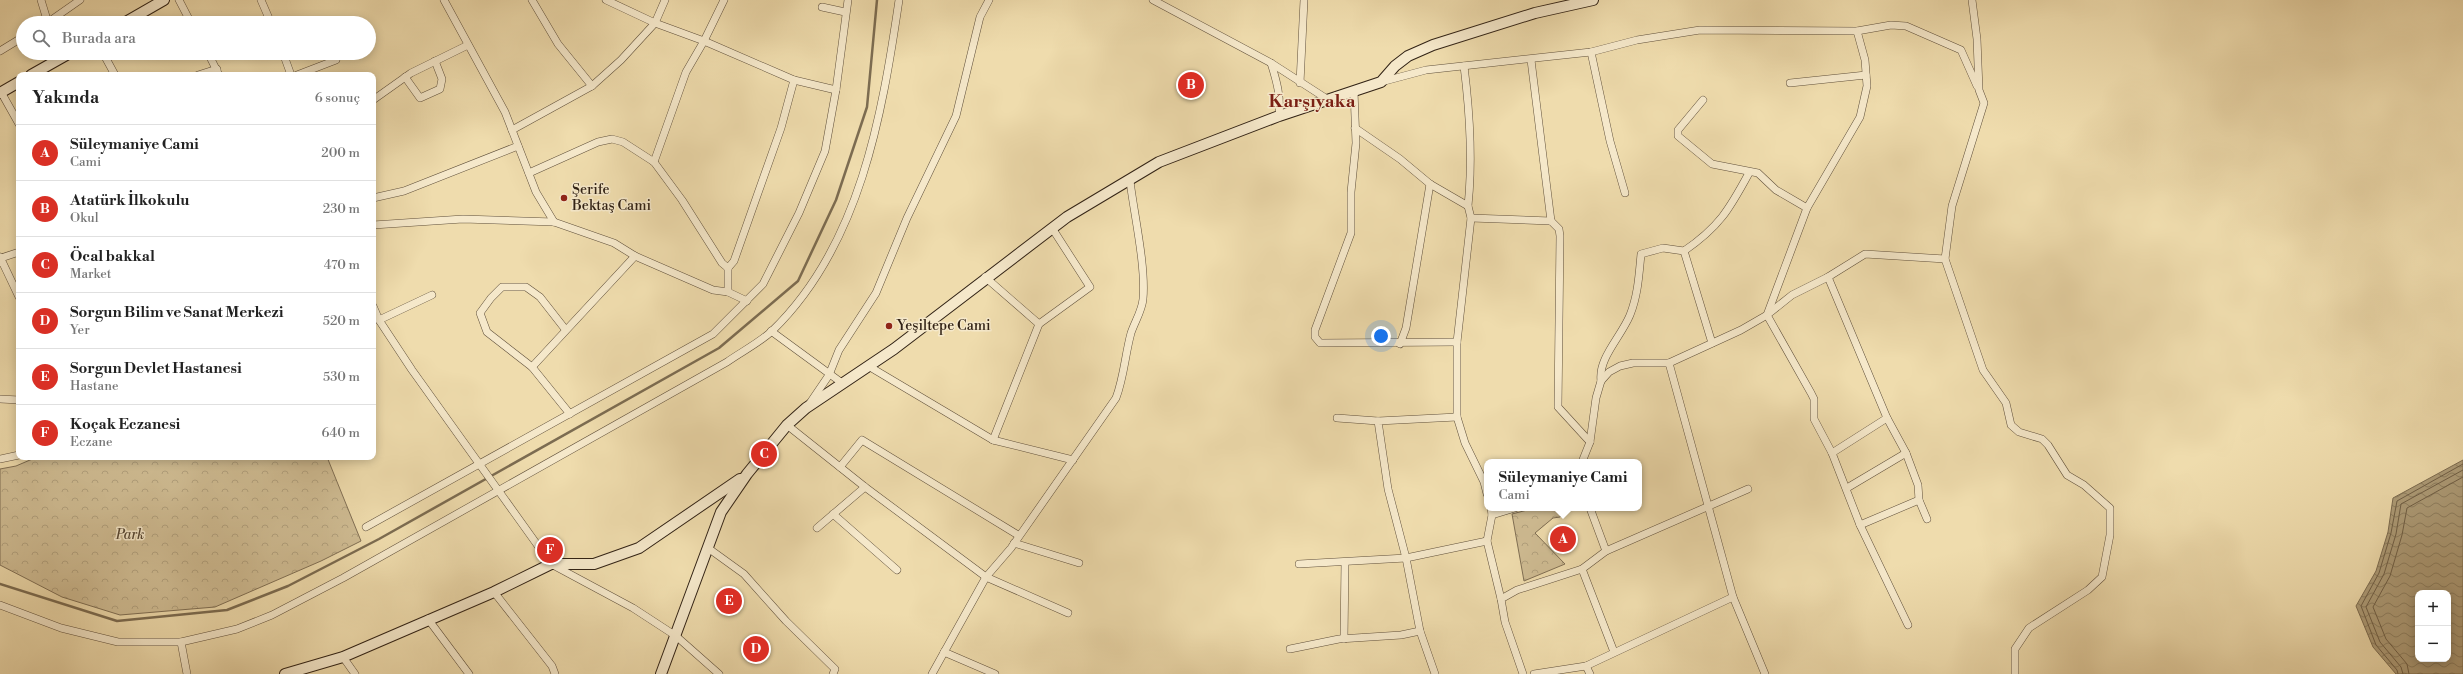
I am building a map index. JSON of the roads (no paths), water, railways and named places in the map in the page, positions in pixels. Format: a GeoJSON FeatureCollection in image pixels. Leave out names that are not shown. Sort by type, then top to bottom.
{"type":"FeatureCollection","features":[{"type":"Feature","properties":{"kind":"street"},"geometry":{"type":"LineString","coordinates":[[41,0],[46,16]]}},
{"type":"Feature","properties":{"kind":"street"},"geometry":{"type":"LineString","coordinates":[[58,16],[80,0]]}},
{"type":"Feature","properties":{"kind":"street"},"geometry":{"type":"LineString","coordinates":[[136,16],[164,0]]}},
{"type":"Feature","properties":{"kind":"street"},"geometry":{"type":"LineString","coordinates":[[179,0],[187,16]]}},
{"type":"Feature","properties":{"kind":"street"},"geometry":{"type":"LineString","coordinates":[[262,0],[268,16]]}},
{"type":"Feature","properties":{"kind":"street"},"geometry":{"type":"LineString","coordinates":[[444,0],[512,130],[536,192],[554,222]]}},
{"type":"Feature","properties":{"kind":"street"},"geometry":{"type":"LineString","coordinates":[[532,0],[558,44],[592,86]]}},
{"type":"Feature","properties":{"kind":"street"},"geometry":{"type":"LineString","coordinates":[[606,0],[655,23],[704,41],[794,80],[836,90]]}},
{"type":"Feature","properties":{"kind":"street"},"geometry":{"type":"LineString","coordinates":[[512,130],[592,86],[621,60],[655,23],[665,0]]}},
{"type":"Feature","properties":{"kind":"street"},"geometry":{"type":"LineString","coordinates":[[654,162],[686,72],[704,41],[724,0]]}},
{"type":"Feature","properties":{"kind":"street"},"geometry":{"type":"LineString","coordinates":[[366,527],[713,334],[763,284],[776,262],[825,151],[836,90],[845,12],[848,0]]}},
{"type":"Feature","properties":{"kind":"street"},"geometry":{"type":"LineString","coordinates":[[0,606],[61,628],[118,642],[181,642],[237,630],[272,615],[498,491],[560,454],[699,379],[771,331],[798,300],[831,253],[851,212],[883,98],[899,0]]}},
{"type":"Feature","properties":{"kind":"street"},"geometry":{"type":"LineString","coordinates":[[806,408],[829,375],[839,350],[876,292],[907,218],[956,116],[980,17],[989,0]]}},
{"type":"Feature","properties":{"kind":"street"},"geometry":{"type":"LineString","coordinates":[[1153,0],[1271,63],[1327,100]]}},
{"type":"Feature","properties":{"kind":"street"},"geometry":{"type":"LineString","coordinates":[[1300,83],[1304,0]]}},
{"type":"Feature","properties":{"kind":"street"},"geometry":{"type":"LineString","coordinates":[[1381,82],[1395,66],[1408,56],[1433,44],[1535,13],[1593,0]]}},
{"type":"Feature","properties":{"kind":"street"},"geometry":{"type":"LineString","coordinates":[[1972,0],[1977,39],[1979,90]]}},
{"type":"Feature","properties":{"kind":"street"},"geometry":{"type":"LineString","coordinates":[[822,7],[845,12]]}},
{"type":"Feature","properties":{"kind":"street"},"geometry":{"type":"LineString","coordinates":[[661,674],[721,512],[747,474],[787,426],[806,408],[842,383],[870,367],[1052,228],[1130,181],[1158,162],[1279,116],[1381,82],[1426,70],[1531,60],[1591,52],[1637,40],[1700,30],[1857,31],[1891,25],[1906,26],[1961,50],[1984,104],[1952,206],[1945,259],[1983,370],[2006,403],[2011,425],[2019,432],[2042,439],[2048,445],[2067,475],[2084,485],[2110,508],[2110,535],[2102,577],[2088,590],[2029,628],[2015,649],[2014,674]]}},
{"type":"Feature","properties":{"kind":"street"},"geometry":{"type":"LineString","coordinates":[[1767,314],[1807,208],[1860,117],[1867,86],[1865,60],[1857,31]]}},
{"type":"Feature","properties":{"kind":"street"},"geometry":{"type":"LineString","coordinates":[[0,51],[16,42]]}},
{"type":"Feature","properties":{"kind":"street"},"geometry":{"type":"LineString","coordinates":[[376,98],[405,77],[468,45]]}},
{"type":"Feature","properties":{"kind":"street"},"geometry":{"type":"LineString","coordinates":[[1591,52],[1610,141],[1625,193]]}},
{"type":"Feature","properties":{"kind":"street"},"geometry":{"type":"LineString","coordinates":[[36,72],[56,60]]}},
{"type":"Feature","properties":{"kind":"street"},"geometry":{"type":"LineString","coordinates":[[107,60],[113,72]]}},
{"type":"Feature","properties":{"kind":"street"},"geometry":{"type":"LineString","coordinates":[[212,60],[218,72]]}},
{"type":"Feature","properties":{"kind":"street"},"geometry":{"type":"LineString","coordinates":[[286,60],[290,72]]}},
{"type":"Feature","properties":{"kind":"street"},"geometry":{"type":"LineString","coordinates":[[305,72],[336,60]]}},
{"type":"Feature","properties":{"kind":"street"},"geometry":{"type":"LineString","coordinates":[[1531,60],[1551,221],[1559,229],[1560,236],[1558,408],[1590,442]]}},
{"type":"Feature","properties":{"kind":"street"},"geometry":{"type":"LineString","coordinates":[[405,77],[420,98],[440,90],[442,79],[435,61]]}},
{"type":"Feature","properties":{"kind":"street"},"geometry":{"type":"LineString","coordinates":[[1271,63],[1279,87],[1281,100],[1279,116]]}},
{"type":"Feature","properties":{"kind":"street"},"geometry":{"type":"LineString","coordinates":[[1464,66],[1472,130],[1472,172],[1468,206],[1471,218],[1457,342],[1457,418],[1465,443],[1484,482]]}},
{"type":"Feature","properties":{"kind":"street"},"geometry":{"type":"LineString","coordinates":[[1790,83],[1866,75]]}},
{"type":"Feature","properties":{"kind":"street"},"geometry":{"type":"LineString","coordinates":[[728,292],[728,268],[734,262],[781,128],[794,80]]}},
{"type":"Feature","properties":{"kind":"street"},"geometry":{"type":"LineString","coordinates":[[16,84],[0,93],[16,119]]}},
{"type":"Feature","properties":{"kind":"street"},"geometry":{"type":"LineString","coordinates":[[1354,91],[1355,128],[1351,233],[1315,330],[1315,337],[1320,343],[1400,344],[1457,342]]}},
{"type":"Feature","properties":{"kind":"street"},"geometry":{"type":"LineString","coordinates":[[1703,100],[1678,130],[1678,136],[1712,164],[1749,173],[1758,173],[1776,190],[1807,208]]}},
{"type":"Feature","properties":{"kind":"street"},"geometry":{"type":"LineString","coordinates":[[1355,128],[1400,159],[1430,184],[1468,206]]}},
{"type":"Feature","properties":{"kind":"street"},"geometry":{"type":"LineString","coordinates":[[528,173],[598,142],[612,139],[623,142],[654,162],[682,200],[722,263],[728,268]]}},
{"type":"Feature","properties":{"kind":"street"},"geometry":{"type":"LineString","coordinates":[[376,197],[404,191],[518,146]]}},
{"type":"Feature","properties":{"kind":"street"},"geometry":{"type":"LineString","coordinates":[[1583,459],[1590,442],[1596,398],[1601,381],[1600,370],[1604,359],[1618,340],[1631,312],[1639,287],[1641,254],[1663,248],[1684,251],[1701,239],[1724,217],[1749,173]]}},
{"type":"Feature","properties":{"kind":"street"},"geometry":{"type":"LineString","coordinates":[[932,674],[986,577],[1014,543],[1018,535],[1116,398],[1122,383],[1132,332],[1138,320],[1143,299],[1143,281],[1130,181]]}},
{"type":"Feature","properties":{"kind":"street"},"geometry":{"type":"LineString","coordinates":[[1400,344],[1406,328],[1430,184]]}},
{"type":"Feature","properties":{"kind":"street"},"geometry":{"type":"LineString","coordinates":[[376,225],[463,218],[554,222],[614,243],[635,256],[712,290],[728,292],[747,301]]}},
{"type":"Feature","properties":{"kind":"street"},"geometry":{"type":"LineString","coordinates":[[1471,218],[1551,221]]}},
{"type":"Feature","properties":{"kind":"street"},"geometry":{"type":"LineString","coordinates":[[993,440],[1039,324],[1090,287],[1052,228]]}},
{"type":"Feature","properties":{"kind":"street"},"geometry":{"type":"LineString","coordinates":[[1684,251],[1712,343]]}},
{"type":"Feature","properties":{"kind":"street"},"geometry":{"type":"LineString","coordinates":[[16,253],[0,258],[16,291]]}},
{"type":"Feature","properties":{"kind":"street"},"geometry":{"type":"LineString","coordinates":[[1601,381],[1610,372],[1620,366],[1633,363],[1669,363],[1712,343],[1767,314],[1792,295],[1828,277],[1865,254],[1945,259]]}},
{"type":"Feature","properties":{"kind":"street"},"geometry":{"type":"LineString","coordinates":[[532,367],[565,329],[578,319],[635,256]]}},
{"type":"Feature","properties":{"kind":"street"},"geometry":{"type":"LineString","coordinates":[[986,277],[1039,324]]}},
{"type":"Feature","properties":{"kind":"street"},"geometry":{"type":"LineString","coordinates":[[1828,277],[1887,418],[1906,453],[1918,485],[1919,500],[1926,519]]}},
{"type":"Feature","properties":{"kind":"street"},"geometry":{"type":"LineString","coordinates":[[565,329],[540,297],[526,287],[502,287],[490,298],[480,313],[487,332],[532,367],[570,414]]}},
{"type":"Feature","properties":{"kind":"street"},"geometry":{"type":"LineString","coordinates":[[379,320],[432,295]]}},
{"type":"Feature","properties":{"kind":"street"},"geometry":{"type":"LineString","coordinates":[[376,313],[379,320],[479,465],[551,564],[633,608],[676,636],[719,674]]}},
{"type":"Feature","properties":{"kind":"street"},"geometry":{"type":"LineString","coordinates":[[1767,314],[1812,393],[1814,399],[1814,419],[1832,453],[1847,488],[1860,525],[1908,625]]}},
{"type":"Feature","properties":{"kind":"street"},"geometry":{"type":"LineString","coordinates":[[771,331],[829,375],[842,383]]}},
{"type":"Feature","properties":{"kind":"street"},"geometry":{"type":"LineString","coordinates":[[1669,363],[1733,597],[1764,674]]}},
{"type":"Feature","properties":{"kind":"street"},"geometry":{"type":"LineString","coordinates":[[870,367],[993,440],[1073,460]]}},
{"type":"Feature","properties":{"kind":"street"},"geometry":{"type":"LineString","coordinates":[[0,399],[16,400]]}},
{"type":"Feature","properties":{"kind":"street"},"geometry":{"type":"LineString","coordinates":[[1337,418],[1378,421],[1457,418]]}},
{"type":"Feature","properties":{"kind":"street"},"geometry":{"type":"LineString","coordinates":[[1832,453],[1887,418]]}},
{"type":"Feature","properties":{"kind":"street"},"geometry":{"type":"LineString","coordinates":[[1378,421],[1388,488],[1406,558],[1420,630],[1435,674]]}},
{"type":"Feature","properties":{"kind":"street"},"geometry":{"type":"LineString","coordinates":[[787,426],[865,487],[986,577],[1068,613]]}},
{"type":"Feature","properties":{"kind":"street"},"geometry":{"type":"LineString","coordinates":[[840,467],[862,440],[1018,535]]}},
{"type":"Feature","properties":{"kind":"street"},"geometry":{"type":"LineString","coordinates":[[1847,488],[1906,453]]}},
{"type":"Feature","properties":{"kind":"street"},"geometry":{"type":"LineString","coordinates":[[0,459],[16,456]]}},
{"type":"Feature","properties":{"kind":"street"},"geometry":{"type":"LineString","coordinates":[[285,674],[343,657],[428,618],[494,592],[551,564],[594,564],[639,548],[747,474]]}},
{"type":"Feature","properties":{"kind":"street"},"geometry":{"type":"LineString","coordinates":[[817,528],[865,487]]}},
{"type":"Feature","properties":{"kind":"street"},"geometry":{"type":"LineString","coordinates":[[1502,599],[1517,590],[1582,568],[1606,551],[1708,508],[1748,489]]}},
{"type":"Feature","properties":{"kind":"street"},"geometry":{"type":"LineString","coordinates":[[1860,525],[1919,500]]}},
{"type":"Feature","properties":{"kind":"street"},"geometry":{"type":"LineString","coordinates":[[1491,511],[1487,541],[1502,599],[1505,622],[1523,674]]}},
{"type":"Feature","properties":{"kind":"street"},"geometry":{"type":"LineString","coordinates":[[1591,511],[1606,551]]}},
{"type":"Feature","properties":{"kind":"street"},"geometry":{"type":"LineString","coordinates":[[833,514],[897,570]]}},
{"type":"Feature","properties":{"kind":"street"},"geometry":{"type":"LineString","coordinates":[[1299,564],[1406,558],[1487,541]]}},
{"type":"Feature","properties":{"kind":"street"},"geometry":{"type":"LineString","coordinates":[[1014,543],[1079,563]]}},
{"type":"Feature","properties":{"kind":"street"},"geometry":{"type":"LineString","coordinates":[[708,548],[744,574],[786,621],[835,668],[833,674]]}},
{"type":"Feature","properties":{"kind":"street"},"geometry":{"type":"LineString","coordinates":[[1344,562],[1344,639]]}},
{"type":"Feature","properties":{"kind":"street"},"geometry":{"type":"LineString","coordinates":[[1582,568],[1614,652]]}},
{"type":"Feature","properties":{"kind":"street"},"geometry":{"type":"LineString","coordinates":[[494,592],[552,666],[555,674]]}},
{"type":"Feature","properties":{"kind":"street"},"geometry":{"type":"LineString","coordinates":[[1534,674],[1586,666],[1733,597]]}},
{"type":"Feature","properties":{"kind":"street"},"geometry":{"type":"LineString","coordinates":[[428,618],[469,674]]}},
{"type":"Feature","properties":{"kind":"street"},"geometry":{"type":"LineString","coordinates":[[1290,649],[1344,639],[1401,635],[1420,630]]}},
{"type":"Feature","properties":{"kind":"street"},"geometry":{"type":"LineString","coordinates":[[181,642],[187,674]]}},
{"type":"Feature","properties":{"kind":"street"},"geometry":{"type":"LineString","coordinates":[[944,652],[995,674]]}},
{"type":"Feature","properties":{"kind":"street"},"geometry":{"type":"LineString","coordinates":[[343,657],[355,674]]}},
{"type":"Feature","properties":{"kind":"street"},"geometry":{"type":"LineString","coordinates":[[1586,666],[1590,674]]}},
{"type":"Feature","properties":{"kind":"water"},"geometry":{"type":"Polygon","coordinates":[[[2463,460],[2463,674],[2396,674],[2373,647],[2356,606],[2376,571],[2388,532],[2393,498],[2463,460]]]}},
{"type":"Feature","properties":{"kind":"waterway"},"geometry":{"type":"LineString","coordinates":[[0,584],[117,621],[227,610],[288,586],[379,539],[719,348],[798,281],[836,200],[867,107],[877,0]]}},
{"type":"Feature","properties":{"kind":"place","name":"Atatürk İlkokulu"},"geometry":{"type":"Point","coordinates":[1191,85]}},
{"type":"Feature","properties":{"kind":"place","name":"Şerife Bektaş Cami"},"geometry":{"type":"Point","coordinates":[564,198]}},
{"type":"Feature","properties":{"kind":"place","name":"Yeşiltepe Cami"},"geometry":{"type":"Point","coordinates":[889,326]}},
{"type":"Feature","properties":{"kind":"place","name":"Öcal bakkal"},"geometry":{"type":"Point","coordinates":[764,454]}},
{"type":"Feature","properties":{"kind":"place","name":"Süleymaniye Cami"},"geometry":{"type":"Point","coordinates":[1563,539]}},
{"type":"Feature","properties":{"kind":"place","name":"Koçak Eczanesi"},"geometry":{"type":"Point","coordinates":[550,550]}},
{"type":"Feature","properties":{"kind":"place","name":"Sorgun Devlet Hastanesi"},"geometry":{"type":"Point","coordinates":[729,601]}},
{"type":"Feature","properties":{"kind":"place","name":"Sorgun Bilim ve Sanat Merkezi"},"geometry":{"type":"Point","coordinates":[756,649]}},
{"type":"Feature","properties":{"kind":"district","name":"Karşıyaka"},"geometry":{"type":"Point","coordinates":[1312,101]}},
{"type":"Feature","properties":{"kind":"park label","name":"Park"},"geometry":{"type":"Point","coordinates":[130,535]}}]}
